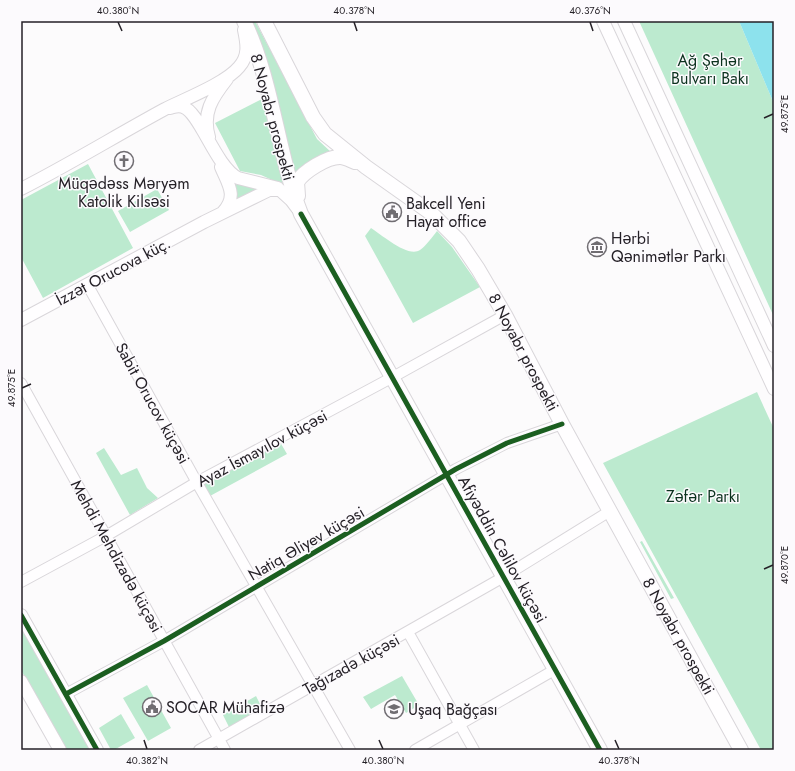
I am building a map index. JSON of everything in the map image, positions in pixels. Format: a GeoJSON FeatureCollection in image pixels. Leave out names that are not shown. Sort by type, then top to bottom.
{"type":"FeatureCollection","features":[{"type":"Feature","properties":{"kind":"highway","name":"8 Noyabr prospekti"},"geometry":{"type":"LineString","coordinates":[[243,21],[259,57],[290,184],[301,214]]}},
{"type":"Feature","properties":{"kind":"highway","name":"8 Noyabr prospekti"},"geometry":{"type":"LineString","coordinates":[[264,21],[320,128],[336,144],[419,204],[449,230],[478,269],[505,315],[562,424],[741,750]]}},
{"type":"Feature","properties":{"kind":"highway"},"geometry":{"type":"LineString","coordinates":[[301,214],[296,185],[305,172],[326,161],[338,157],[345,158],[366,167]]}},
{"type":"Feature","properties":{"kind":"highway","name":"Afiyəddin Cəlilov küçəsi"},"geometry":{"type":"LineString","coordinates":[[301,214],[600,750]]}},
{"type":"Feature","properties":{"kind":"main road"},"geometry":{"type":"LineString","coordinates":[[219,215],[231,201],[232,196],[231,190],[208,136],[206,118],[211,103],[229,77],[242,64],[247,52],[243,21]]}},
{"type":"Feature","properties":{"kind":"main road"},"geometry":{"type":"LineString","coordinates":[[603,21],[774,389]]}},
{"type":"Feature","properties":{"kind":"main road"},"geometry":{"type":"LineString","coordinates":[[624,21],[774,346]]}},
{"type":"Feature","properties":{"kind":"main road"},"geometry":{"type":"LineString","coordinates":[[21,189],[165,109],[229,77]]}},
{"type":"Feature","properties":{"kind":"main road"},"geometry":{"type":"LineString","coordinates":[[165,109],[178,106],[187,109],[228,171],[238,178],[280,190],[291,200],[301,214]]}},
{"type":"Feature","properties":{"kind":"main road","name":"İzzət Orucova küç."},"geometry":{"type":"LineString","coordinates":[[21,320],[204,222],[263,193],[272,190],[280,190]]}},
{"type":"Feature","properties":{"kind":"main road"},"geometry":{"type":"LineString","coordinates":[[21,615],[97,750]]}},
{"type":"Feature","properties":{"kind":"main road"},"geometry":{"type":"LineString","coordinates":[[21,681],[60,750]]}},
{"type":"Feature","properties":{"kind":"street","name":"Sabit Orucov küçəsi"},"geometry":{"type":"LineString","coordinates":[[87,284],[256,587],[350,750]]}},
{"type":"Feature","properties":{"kind":"street","name":"Ayaz İsmayılov küçəsi"},"geometry":{"type":"LineString","coordinates":[[21,582],[106,536],[197,482],[505,315]]}},
{"type":"Feature","properties":{"kind":"street","name":"Mehdi Mehdizadə küçəsi"},"geometry":{"type":"LineString","coordinates":[[21,383],[225,750]]}},
{"type":"Feature","properties":{"kind":"street","name":"Natiq Əliyev küçəsi"},"geometry":{"type":"LineString","coordinates":[[66,694],[164,641],[447,475],[507,443],[562,424]]}},
{"type":"Feature","properties":{"kind":"street","name":"Tağızadə küçəsi"},"geometry":{"type":"LineString","coordinates":[[198,750],[504,577],[610,511]]}},
{"type":"Feature","properties":{"kind":"street"},"geometry":{"type":"LineString","coordinates":[[408,632],[474,750]]}},
{"type":"Feature","properties":{"kind":"street"},"geometry":{"type":"LineString","coordinates":[[415,750],[556,669]]}},
{"type":"Feature","properties":{"kind":"green space"},"geometry":{"type":"Polygon","coordinates":[[[251,21],[255,21],[317,139],[332,153],[295,173],[271,79],[251,21]]]}},
{"type":"Feature","properties":{"kind":"green space","name":"Ağ Şəhər Bulvarı Bakı"},"geometry":{"type":"Polygon","coordinates":[[[639,21],[739,21],[774,104],[774,317],[639,21]]]}},
{"type":"Feature","properties":{"kind":"green space"},"geometry":{"type":"Polygon","coordinates":[[[262,99],[283,185],[261,175],[240,171],[215,123],[262,99]]]}},
{"type":"Feature","properties":{"kind":"green space"},"geometry":{"type":"Polygon","coordinates":[[[88,164],[133,248],[43,298],[21,257],[21,200],[88,164]]]}},
{"type":"Feature","properties":{"kind":"green space"},"geometry":{"type":"Polygon","coordinates":[[[235,184],[263,188],[236,202],[237,193],[235,184]]]}},
{"type":"Feature","properties":{"kind":"green space"},"geometry":{"type":"Polygon","coordinates":[[[157,189],[169,210],[130,232],[118,211],[157,189]]]}},
{"type":"Feature","properties":{"kind":"green space"},"geometry":{"type":"Polygon","coordinates":[[[371,228],[395,245],[415,252],[422,249],[437,231],[452,247],[480,287],[413,323],[365,236],[371,228]]]}},
{"type":"Feature","properties":{"kind":"green space","name":"Zəfər Parkı"},"geometry":{"type":"Polygon","coordinates":[[[757,392],[774,429],[774,750],[761,750],[603,463],[757,392]]]}},
{"type":"Feature","properties":{"kind":"green space"},"geometry":{"type":"Polygon","coordinates":[[[280,442],[287,454],[210,496],[203,484],[280,442]]]}},
{"type":"Feature","properties":{"kind":"green space"},"geometry":{"type":"Polygon","coordinates":[[[104,448],[121,475],[137,468],[147,488],[158,498],[130,515],[96,453],[104,448]]]}},
{"type":"Feature","properties":{"kind":"green space"},"geometry":{"type":"Polygon","coordinates":[[[642,541],[674,598],[671,599],[640,542],[642,541]]]}},
{"type":"Feature","properties":{"kind":"green space"},"geometry":{"type":"Polygon","coordinates":[[[21,628],[90,750],[66,750],[21,670],[21,628]]]}},
{"type":"Feature","properties":{"kind":"green space"},"geometry":{"type":"Polygon","coordinates":[[[402,676],[419,705],[406,713],[395,695],[371,709],[363,697],[402,676]]]}},
{"type":"Feature","properties":{"kind":"green space"},"geometry":{"type":"Polygon","coordinates":[[[147,685],[171,728],[148,741],[123,698],[147,685]]]}},
{"type":"Feature","properties":{"kind":"green space"},"geometry":{"type":"Polygon","coordinates":[[[256,696],[262,708],[229,727],[223,715],[256,696]]]}},
{"type":"Feature","properties":{"kind":"green space"},"geometry":{"type":"Polygon","coordinates":[[[121,714],[135,738],[114,750],[111,750],[99,728],[121,714]]]}},
{"type":"Feature","properties":{"kind":"water"},"geometry":{"type":"Polygon","coordinates":[[[739,21],[774,21],[774,104],[739,21]]]}},
{"type":"Feature","properties":{"kind":"cycle path"},"geometry":{"type":"LineString","coordinates":[[301,214],[600,750]]}},
{"type":"Feature","properties":{"kind":"cycle path"},"geometry":{"type":"LineString","coordinates":[[66,694],[164,641],[456,469],[507,443],[562,424]]}},
{"type":"Feature","properties":{"kind":"cycle path"},"geometry":{"type":"LineString","coordinates":[[21,615],[97,750]]}},
{"type":"Feature","properties":{"kind":"place","name":"Müqədəss Məryəm Katolik Kilsəsi"},"geometry":{"type":"Point","coordinates":[124,161]}},
{"type":"Feature","properties":{"kind":"place","name":"Bakcell Yeni Hayat office"},"geometry":{"type":"Point","coordinates":[392,212]}},
{"type":"Feature","properties":{"kind":"place","name":"Hərbi Qənimətlər Parkı"},"geometry":{"type":"Point","coordinates":[597,247]}},
{"type":"Feature","properties":{"kind":"place","name":"SOCAR Mühafizə"},"geometry":{"type":"Point","coordinates":[152,707]}},
{"type":"Feature","properties":{"kind":"place","name":"Uşaq Bağçası"},"geometry":{"type":"Point","coordinates":[394,709]}}]}
